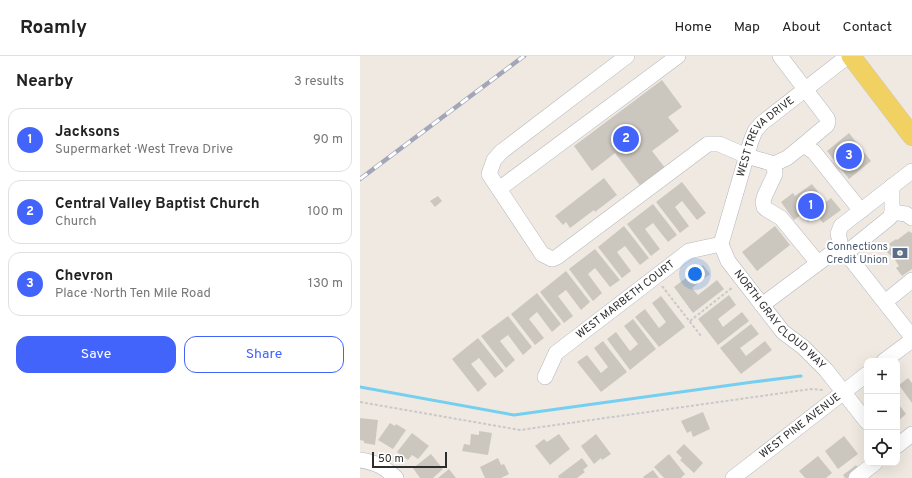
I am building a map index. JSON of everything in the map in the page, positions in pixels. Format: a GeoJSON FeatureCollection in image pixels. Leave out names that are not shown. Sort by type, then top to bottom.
{"type":"FeatureCollection","features":[{"type":"Feature","properties":{"kind":"main road"},"geometry":{"type":"LineString","coordinates":[[850,56],[912,136]]}},
{"type":"Feature","properties":{"kind":"street"},"geometry":{"type":"LineString","coordinates":[[627,56],[501,152],[494,160],[488,174],[542,254],[552,259],[557,257],[708,144],[719,144],[747,156],[774,164],[787,158],[827,125],[827,118],[780,56]]}},
{"type":"Feature","properties":{"kind":"street"},"geometry":{"type":"LineString","coordinates":[[499,189],[678,56]]}},
{"type":"Feature","properties":{"kind":"street","name":"WEST TREVA DRIVE"},"geometry":{"type":"LineString","coordinates":[[721,244],[751,141],[756,131],[762,123],[850,56]]}},
{"type":"Feature","properties":{"kind":"street"},"geometry":{"type":"LineString","coordinates":[[802,146],[814,152],[861,211]]}},
{"type":"Feature","properties":{"kind":"street"},"geometry":{"type":"LineString","coordinates":[[774,164],[775,174],[765,195],[763,202],[764,206],[766,209],[781,218],[818,263]]}},
{"type":"Feature","properties":{"kind":"street"},"geometry":{"type":"LineString","coordinates":[[888,358],[912,338],[842,248],[838,234],[841,226],[912,171]]}},
{"type":"Feature","properties":{"kind":"street"},"geometry":{"type":"LineString","coordinates":[[762,305],[836,249],[842,248],[888,220],[892,212],[892,186]]}},
{"type":"Feature","properties":{"kind":"street"},"geometry":{"type":"LineString","coordinates":[[892,212],[906,214],[912,218]]}},
{"type":"Feature","properties":{"kind":"street","name":"WEST MARBETH COURT"},"geometry":{"type":"LineString","coordinates":[[545,377],[556,353],[689,251],[721,244]]}},
{"type":"Feature","properties":{"kind":"street","name":"NORTH GRAY CLOUD WAY"},"geometry":{"type":"LineString","coordinates":[[721,244],[728,262],[783,332],[803,347],[826,370],[864,418]]}},
{"type":"Feature","properties":{"kind":"street"},"geometry":{"type":"LineString","coordinates":[[885,302],[912,280]]}},
{"type":"Feature","properties":{"kind":"street","name":"WEST PINE AVENUE"},"geometry":{"type":"LineString","coordinates":[[733,478],[864,376]]}},
{"type":"Feature","properties":{"kind":"street"},"geometry":{"type":"LineString","coordinates":[[900,444],[912,434]]}},
{"type":"Feature","properties":{"kind":"street"},"geometry":{"type":"LineString","coordinates":[[360,460],[374,462],[387,469],[396,478]]}},
{"type":"Feature","properties":{"kind":"street"},"geometry":{"type":"LineString","coordinates":[[856,478],[871,466]]}},
{"type":"Feature","properties":{"kind":"path"},"geometry":{"type":"LineString","coordinates":[[655,277],[701,336]]}},
{"type":"Feature","properties":{"kind":"path"},"geometry":{"type":"LineString","coordinates":[[690,321],[742,280]]}},
{"type":"Feature","properties":{"kind":"path"},"geometry":{"type":"LineString","coordinates":[[360,402],[520,430],[812,389],[824,390]]}},
{"type":"Feature","properties":{"kind":"building"},"geometry":{"type":"Polygon","coordinates":[[[662,80],[682,107],[668,117],[679,131],[652,151],[666,169],[642,188],[615,153],[592,171],[574,146],[662,80]]]}},
{"type":"Feature","properties":{"kind":"building"},"geometry":{"type":"Polygon","coordinates":[[[849,133],[871,161],[849,179],[827,151],[849,133]]]}},
{"type":"Feature","properties":{"kind":"building"},"geometry":{"type":"Polygon","coordinates":[[[604,178],[617,195],[595,212],[594,210],[570,228],[566,222],[563,225],[555,216],[604,178]]]}},
{"type":"Feature","properties":{"kind":"building"},"geometry":{"type":"Polygon","coordinates":[[[682,182],[706,213],[697,220],[682,201],[675,207],[689,226],[680,233],[656,202],[682,182]]]}},
{"type":"Feature","properties":{"kind":"building"},"geometry":{"type":"Polygon","coordinates":[[[812,184],[826,202],[831,198],[841,210],[823,223],[817,215],[808,222],[802,214],[794,220],[781,202],[793,193],[795,196],[812,184]]]}},
{"type":"Feature","properties":{"kind":"building"},"geometry":{"type":"Polygon","coordinates":[[[438,196],[442,201],[435,207],[430,201],[438,196]]]}},
{"type":"Feature","properties":{"kind":"building"},"geometry":{"type":"Polygon","coordinates":[[[653,204],[677,235],[668,242],[653,223],[645,229],[660,249],[651,256],[627,224],[653,204]]]}},
{"type":"Feature","properties":{"kind":"building"},"geometry":{"type":"Polygon","coordinates":[[[624,226],[649,258],[640,265],[625,246],[617,252],[631,271],[622,278],[598,247],[624,226]]]}},
{"type":"Feature","properties":{"kind":"building"},"geometry":{"type":"Polygon","coordinates":[[[775,226],[790,245],[757,271],[742,252],[775,226]]]}},
{"type":"Feature","properties":{"kind":"building","name":"Connections Credit Union"},"geometry":{"type":"Polygon","coordinates":[[[909,231],[911,233],[912,232],[912,269],[902,276],[896,268],[899,266],[895,260],[896,259],[886,251],[891,247],[889,244],[909,231]]]}},
{"type":"Feature","properties":{"kind":"building"},"geometry":{"type":"Polygon","coordinates":[[[595,249],[620,280],[610,287],[595,268],[588,274],[602,293],[593,301],[569,269],[595,249]]]}},
{"type":"Feature","properties":{"kind":"building"},"geometry":{"type":"Polygon","coordinates":[[[703,265],[710,274],[692,288],[698,295],[717,280],[724,289],[693,313],[674,287],[703,265]]]}},
{"type":"Feature","properties":{"kind":"building"},"geometry":{"type":"Polygon","coordinates":[[[566,271],[590,302],[581,310],[566,290],[558,296],[573,316],[564,323],[540,292],[566,271]]]}},
{"type":"Feature","properties":{"kind":"building"},"geometry":{"type":"Polygon","coordinates":[[[537,293],[561,324],[552,332],[537,312],[529,319],[544,338],[535,345],[511,314],[537,293]]]}},
{"type":"Feature","properties":{"kind":"building"},"geometry":{"type":"Polygon","coordinates":[[[729,295],[736,305],[718,319],[723,327],[742,312],[749,321],[718,345],[698,319],[729,295]]]}},
{"type":"Feature","properties":{"kind":"building"},"geometry":{"type":"Polygon","coordinates":[[[661,296],[685,327],[659,347],[635,317],[645,309],[659,328],[666,322],[652,303],[661,296]]]}},
{"type":"Feature","properties":{"kind":"building"},"geometry":{"type":"Polygon","coordinates":[[[508,316],[532,347],[523,355],[508,335],[500,341],[515,360],[506,368],[481,336],[508,316]]]}},
{"type":"Feature","properties":{"kind":"building"},"geometry":{"type":"Polygon","coordinates":[[[633,319],[656,349],[630,370],[607,339],[616,332],[630,351],[638,344],[624,326],[633,319]]]}},
{"type":"Feature","properties":{"kind":"building"},"geometry":{"type":"Polygon","coordinates":[[[751,324],[759,334],[740,348],[746,356],[765,341],[772,350],[741,374],[720,348],[751,324]]]}},
{"type":"Feature","properties":{"kind":"building"},"geometry":{"type":"Polygon","coordinates":[[[478,338],[504,371],[495,378],[479,358],[471,364],[487,384],[478,392],[452,359],[478,338]]]}},
{"type":"Feature","properties":{"kind":"building"},"geometry":{"type":"Polygon","coordinates":[[[603,341],[627,372],[601,392],[577,362],[587,355],[601,373],[608,367],[594,348],[603,341]]]}},
{"type":"Feature","properties":{"kind":"building"},"geometry":{"type":"Polygon","coordinates":[[[908,378],[912,383],[912,403],[900,386],[900,384],[908,378]]]}},
{"type":"Feature","properties":{"kind":"building"},"geometry":{"type":"Polygon","coordinates":[[[900,406],[906,414],[900,419],[900,406]]]}},
{"type":"Feature","properties":{"kind":"building"},"geometry":{"type":"Polygon","coordinates":[[[703,412],[710,429],[693,437],[691,431],[687,433],[681,421],[703,412]]]}},
{"type":"Feature","properties":{"kind":"building"},"geometry":{"type":"Polygon","coordinates":[[[360,418],[378,420],[375,445],[364,443],[364,441],[360,440],[360,418]]]}},
{"type":"Feature","properties":{"kind":"building"},"geometry":{"type":"Polygon","coordinates":[[[390,423],[395,426],[396,424],[406,430],[393,449],[378,440],[390,423]]]}},
{"type":"Feature","properties":{"kind":"building"},"geometry":{"type":"Polygon","coordinates":[[[479,431],[492,433],[488,455],[462,451],[464,444],[470,445],[471,434],[479,435],[479,431]]]}},
{"type":"Feature","properties":{"kind":"building"},"geometry":{"type":"Polygon","coordinates":[[[412,433],[429,446],[418,459],[412,455],[408,460],[397,452],[412,433]]]}},
{"type":"Feature","properties":{"kind":"building"},"geometry":{"type":"Polygon","coordinates":[[[559,434],[570,449],[550,465],[535,446],[544,439],[547,442],[559,434]]]}},
{"type":"Feature","properties":{"kind":"building"},"geometry":{"type":"Polygon","coordinates":[[[596,434],[611,454],[602,460],[601,458],[594,464],[581,446],[596,434]]]}},
{"type":"Feature","properties":{"kind":"building"},"geometry":{"type":"Polygon","coordinates":[[[844,436],[858,454],[838,469],[825,451],[844,436]]]}},
{"type":"Feature","properties":{"kind":"building"},"geometry":{"type":"Polygon","coordinates":[[[684,444],[703,463],[694,473],[680,460],[682,458],[676,452],[684,444]]]}},
{"type":"Feature","properties":{"kind":"building"},"geometry":{"type":"Polygon","coordinates":[[[431,454],[443,469],[433,478],[420,478],[413,468],[431,454]]]}},
{"type":"Feature","properties":{"kind":"building"},"geometry":{"type":"Polygon","coordinates":[[[669,454],[685,474],[681,478],[664,478],[654,467],[669,454]]]}},
{"type":"Feature","properties":{"kind":"building"},"geometry":{"type":"Polygon","coordinates":[[[818,456],[832,473],[826,478],[805,478],[799,471],[818,456]]]}},
{"type":"Feature","properties":{"kind":"building"},"geometry":{"type":"Polygon","coordinates":[[[498,458],[501,465],[504,464],[509,474],[501,478],[485,478],[480,467],[498,458]]]}},
{"type":"Feature","properties":{"kind":"building"},"geometry":{"type":"Polygon","coordinates":[[[582,458],[588,466],[583,470],[585,472],[577,478],[559,478],[558,476],[582,458]]]}},
{"type":"Feature","properties":{"kind":"building"},"geometry":{"type":"Polygon","coordinates":[[[856,465],[861,471],[852,478],[845,478],[843,475],[856,465]]]}},
{"type":"Feature","properties":{"kind":"building"},"geometry":{"type":"Polygon","coordinates":[[[449,469],[456,478],[438,478],[449,469]]]}},
{"type":"Feature","properties":{"kind":"building"},"geometry":{"type":"Polygon","coordinates":[[[653,470],[659,478],[643,477],[653,470]]]}},
{"type":"Feature","properties":{"kind":"waterway"},"geometry":{"type":"LineString","coordinates":[[360,387],[514,415],[801,376]]}},
{"type":"Feature","properties":{"kind":"railway"},"geometry":{"type":"LineString","coordinates":[[360,179],[524,56]]}},
{"type":"Feature","properties":{"kind":"place","name":"Central Valley Baptist Church"},"geometry":{"type":"Point","coordinates":[626,139]}},
{"type":"Feature","properties":{"kind":"place","name":"Chevron"},"geometry":{"type":"Point","coordinates":[849,156]}},
{"type":"Feature","properties":{"kind":"place","name":"Jacksons"},"geometry":{"type":"Point","coordinates":[811,206]}},
{"type":"Feature","properties":{"kind":"place","name":"Connections Credit Union"},"geometry":{"type":"Point","coordinates":[900,253]}}]}
